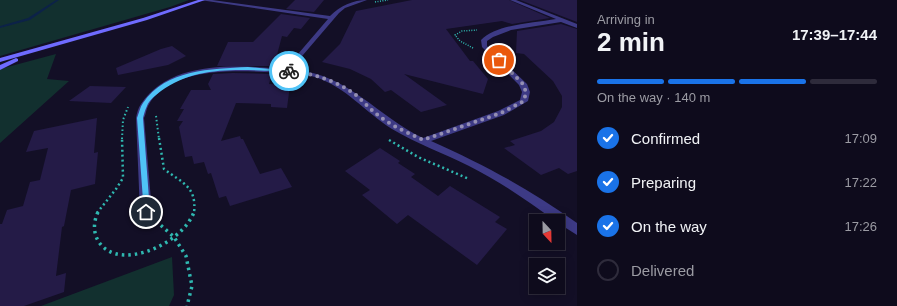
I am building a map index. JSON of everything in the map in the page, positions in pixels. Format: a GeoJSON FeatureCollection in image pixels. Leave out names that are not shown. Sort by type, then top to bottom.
{"type":"FeatureCollection","features":[{"type":"Feature","properties":{"kind":"main road"},"geometry":{"type":"LineString","coordinates":[[0,60],[145,19],[202,0]]}},
{"type":"Feature","properties":{"kind":"main road"},"geometry":{"type":"LineString","coordinates":[[0,68],[43,48]]}},
{"type":"Feature","properties":{"kind":"street"},"geometry":{"type":"LineString","coordinates":[[202,0],[331,18]]}},
{"type":"Feature","properties":{"kind":"street"},"geometry":{"type":"LineString","coordinates":[[512,0],[577,26]]}},
{"type":"Feature","properties":{"kind":"street"},"geometry":{"type":"LineString","coordinates":[[292,71],[294,62],[331,18],[343,7],[367,2]]}},
{"type":"Feature","properties":{"kind":"street"},"geometry":{"type":"LineString","coordinates":[[423,140],[501,113],[524,101],[526,92],[523,84],[508,67],[489,53],[484,46],[484,40],[488,36],[504,30],[562,20]]}},
{"type":"Feature","properties":{"kind":"street"},"geometry":{"type":"LineString","coordinates":[[146,212],[140,118],[144,105],[155,93],[168,83],[185,76],[206,70],[248,69],[292,71],[315,75],[338,84],[355,95],[378,116],[397,128],[483,169],[526,193],[577,230]]}},
{"type":"Feature","properties":{"kind":"path"},"geometry":{"type":"LineString","coordinates":[[367,2],[388,0]]}},
{"type":"Feature","properties":{"kind":"path"},"geometry":{"type":"LineString","coordinates":[[128,106],[123,120],[123,178],[117,189],[106,199],[96,214],[93,227],[95,237],[104,249],[126,255],[145,251],[167,242],[185,229],[193,215],[196,203],[191,189],[164,169],[155,111]]}},
{"type":"Feature","properties":{"kind":"path"},"geometry":{"type":"LineString","coordinates":[[387,138],[418,157],[470,179]]}},
{"type":"Feature","properties":{"kind":"path"},"geometry":{"type":"LineString","coordinates":[[146,212],[174,237],[186,256],[192,286],[187,306]]}},
{"type":"Feature","properties":{"kind":"green space"},"geometry":{"type":"Polygon","coordinates":[[[0,0],[189,0],[170,7],[0,56],[0,0]]]}},
{"type":"Feature","properties":{"kind":"green space"},"geometry":{"type":"Polygon","coordinates":[[[56,54],[47,79],[69,81],[0,143],[0,69],[56,54]]]}},
{"type":"Feature","properties":{"kind":"green space"},"geometry":{"type":"Polygon","coordinates":[[[172,257],[174,295],[169,306],[41,306],[172,257]]]}},
{"type":"Feature","properties":{"kind":"building"},"geometry":{"type":"Polygon","coordinates":[[[295,0],[324,0],[314,12],[286,9],[295,0]]]}},
{"type":"Feature","properties":{"kind":"building"},"geometry":{"type":"Polygon","coordinates":[[[412,0],[509,0],[550,18],[512,24],[502,21],[446,29],[470,61],[473,61],[488,79],[483,94],[404,74],[447,105],[421,112],[391,90],[385,92],[371,79],[350,69],[322,62],[340,44],[356,11],[412,0]]]}},
{"type":"Feature","properties":{"kind":"building"},"geometry":{"type":"Polygon","coordinates":[[[520,0],[577,0],[577,22],[520,0]]]}},
{"type":"Feature","properties":{"kind":"building"},"geometry":{"type":"Polygon","coordinates":[[[281,14],[310,18],[301,29],[294,28],[287,37],[282,36],[274,66],[217,66],[228,42],[253,42],[281,14]]]}},
{"type":"Feature","properties":{"kind":"building"},"geometry":{"type":"Polygon","coordinates":[[[561,24],[577,29],[577,171],[568,174],[559,168],[541,175],[504,148],[515,145],[510,141],[541,131],[554,122],[562,107],[562,96],[553,81],[524,54],[516,53],[517,31],[561,24]]]}},
{"type":"Feature","properties":{"kind":"building"},"geometry":{"type":"Polygon","coordinates":[[[172,46],[186,56],[168,65],[118,75],[116,68],[161,49],[172,46]]]}},
{"type":"Feature","properties":{"kind":"building"},"geometry":{"type":"Polygon","coordinates":[[[213,74],[272,74],[269,84],[290,85],[287,108],[271,107],[271,104],[236,103],[221,141],[240,136],[241,139],[243,139],[260,174],[281,168],[292,187],[230,206],[226,196],[219,198],[211,173],[208,174],[204,162],[194,164],[192,156],[185,157],[179,127],[183,121],[177,121],[184,109],[180,109],[191,90],[211,90],[208,84],[213,74]]]}},
{"type":"Feature","properties":{"kind":"building"},"geometry":{"type":"Polygon","coordinates":[[[90,86],[126,87],[111,103],[69,101],[90,86]]]}},
{"type":"Feature","properties":{"kind":"building"},"geometry":{"type":"Polygon","coordinates":[[[97,118],[94,153],[98,152],[95,184],[71,190],[64,226],[62,227],[56,276],[66,273],[64,292],[24,306],[0,306],[0,224],[2,224],[7,210],[23,206],[30,182],[40,180],[48,148],[26,152],[34,131],[97,118]]]}},
{"type":"Feature","properties":{"kind":"building"},"geometry":{"type":"Polygon","coordinates":[[[380,148],[400,161],[398,163],[415,174],[411,177],[438,196],[450,186],[500,217],[495,222],[507,229],[477,265],[408,215],[397,224],[362,195],[370,190],[345,171],[380,148]]]}},
{"type":"Feature","properties":{"kind":"waterway"},"geometry":{"type":"LineString","coordinates":[[0,27],[29,19],[58,0]]}},
{"type":"Feature","properties":{"kind":"way so far"},"geometry":{"type":"LineString","coordinates":[[289,71],[315,75],[338,84],[355,95],[378,116],[397,128],[423,140],[501,113],[524,101],[526,92],[523,84],[508,67],[499,60]]}},
{"type":"Feature","properties":{"kind":"route"},"geometry":{"type":"LineString","coordinates":[[146,212],[140,118],[144,105],[155,93],[168,83],[206,70],[248,69],[289,71]]}}]}
